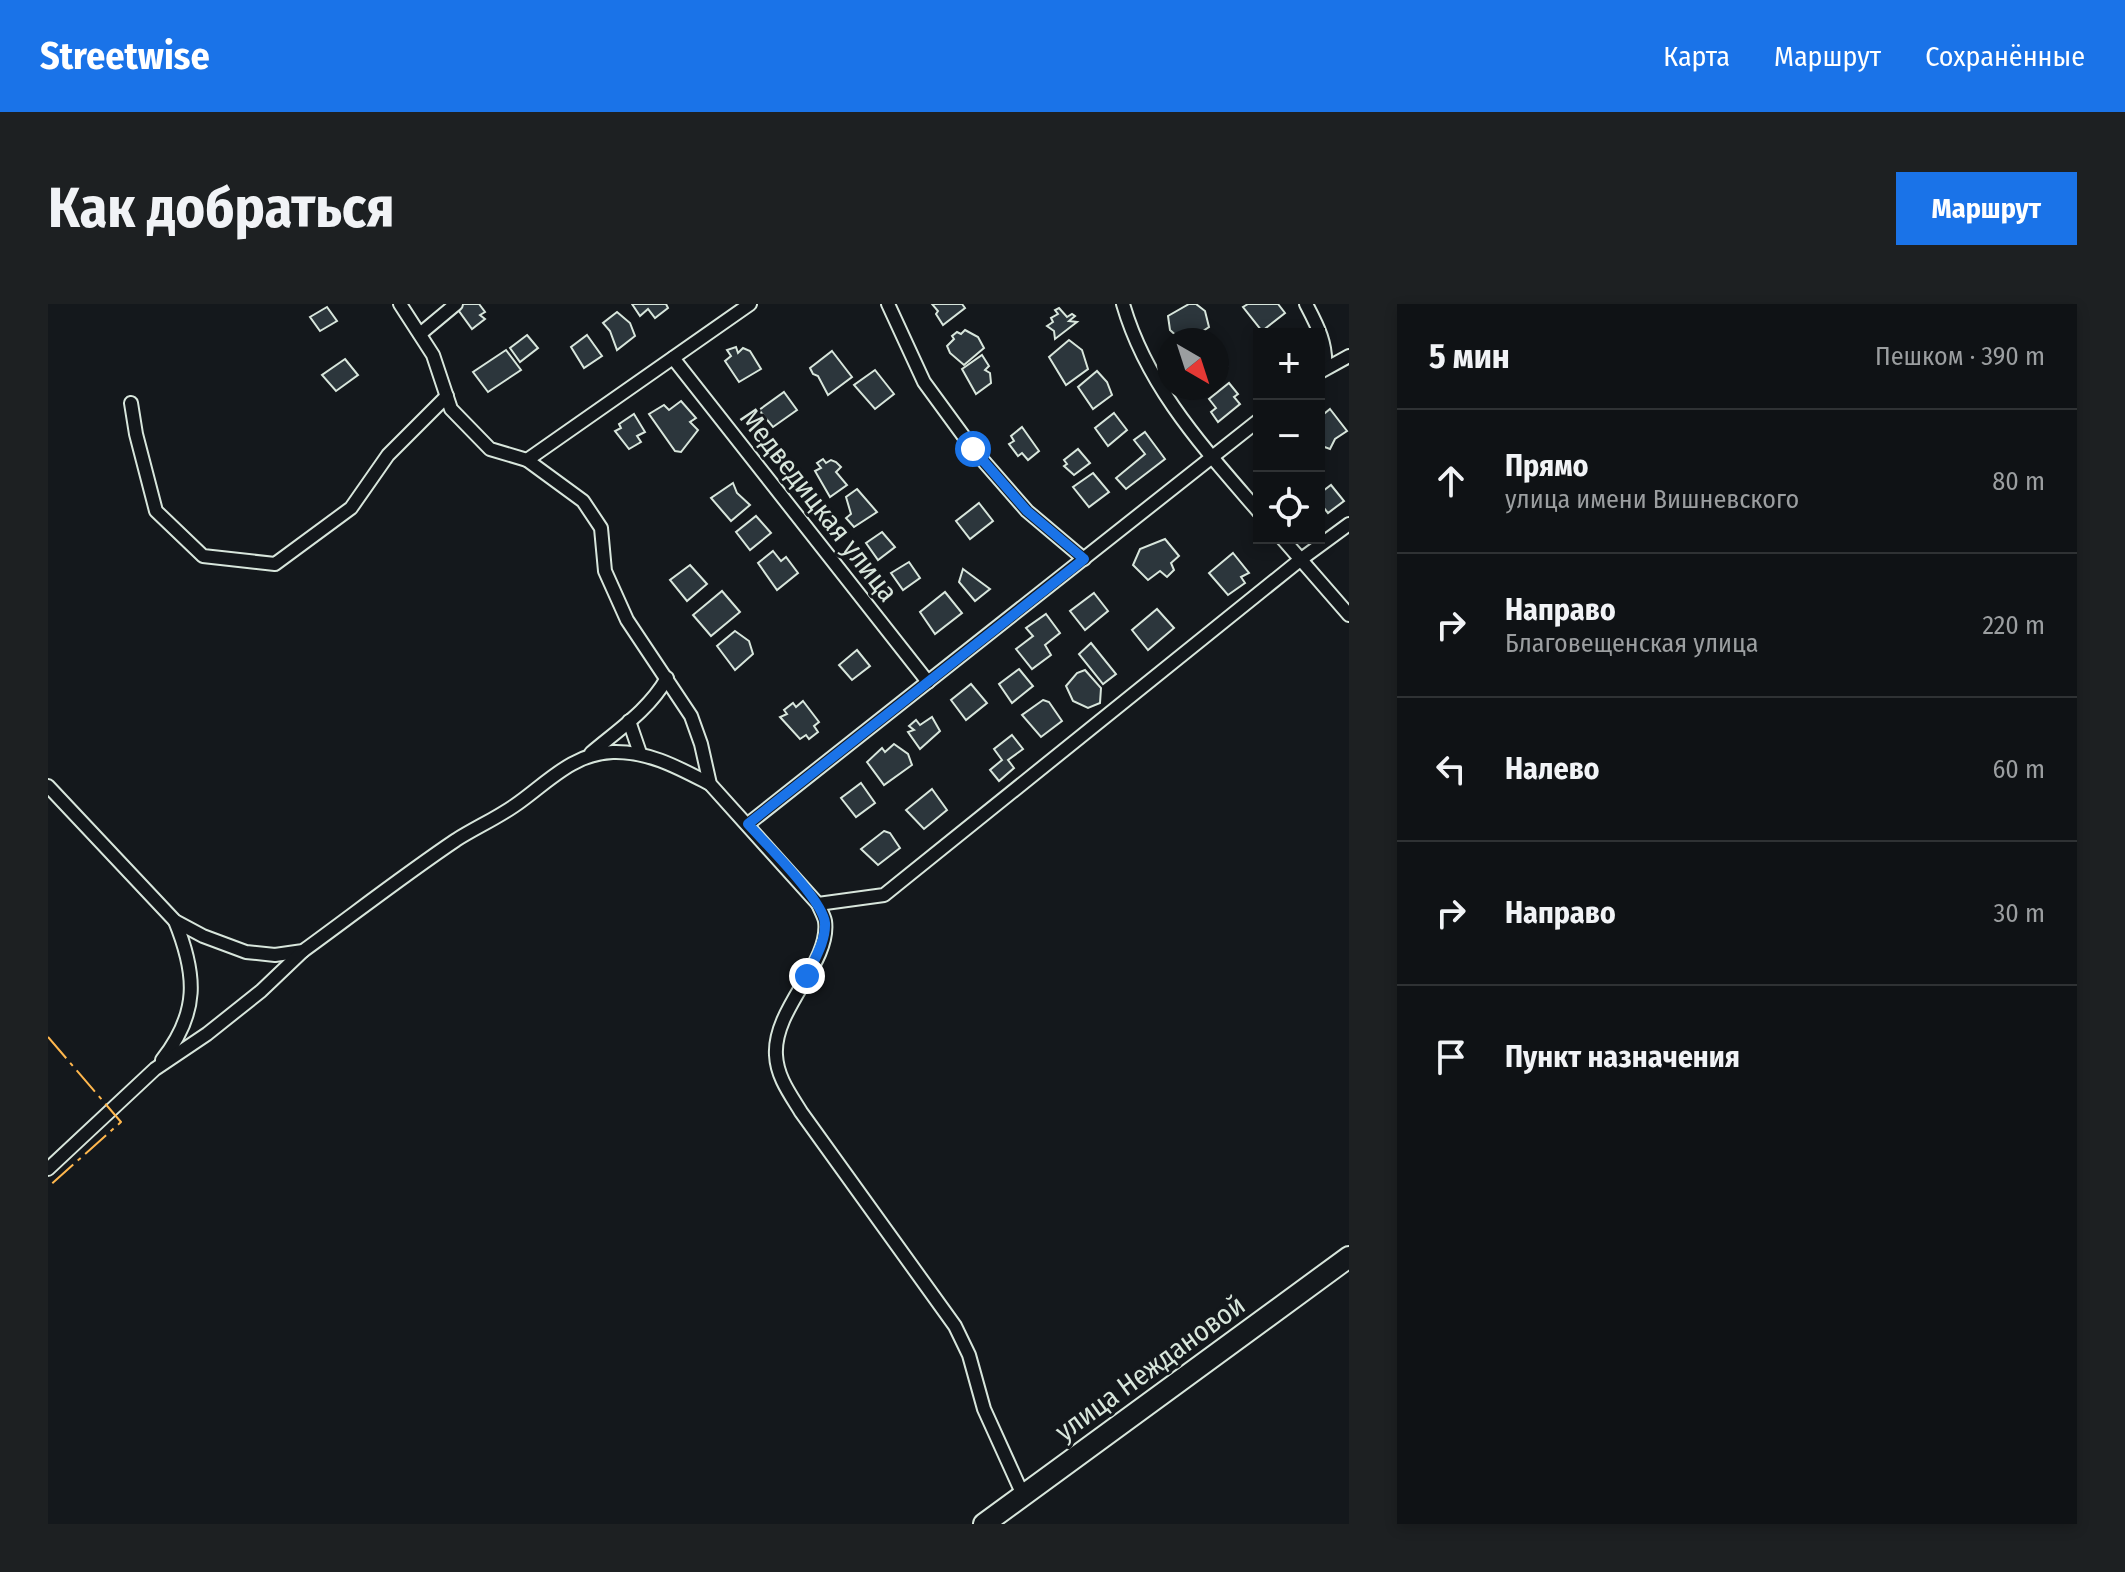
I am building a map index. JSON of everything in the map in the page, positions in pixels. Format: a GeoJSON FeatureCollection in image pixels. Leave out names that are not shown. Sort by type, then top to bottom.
{"type":"FeatureCollection","features":[{"type":"Feature","properties":{"kind":"highway","name":"улица Неждановой"},"geometry":{"type":"LineString","coordinates":[[984,1524],[1349,1257]]}},
{"type":"Feature","properties":{"kind":"street"},"geometry":{"type":"LineString","coordinates":[[400,304],[433,355],[451,409],[490,449],[527,460],[583,501],[601,528],[605,571],[627,620],[691,716],[710,784]]}},
{"type":"Feature","properties":{"kind":"street"},"geometry":{"type":"LineString","coordinates":[[420,334],[456,304]]}},
{"type":"Feature","properties":{"kind":"street"},"geometry":{"type":"LineString","coordinates":[[527,460],[750,304]]}},
{"type":"Feature","properties":{"kind":"street"},"geometry":{"type":"LineString","coordinates":[[888,304],[924,382],[973,449],[1027,511],[1084,559]]}},
{"type":"Feature","properties":{"kind":"street"},"geometry":{"type":"LineString","coordinates":[[1123,304],[1155,379],[1174,410],[1253,505]]}},
{"type":"Feature","properties":{"kind":"street"},"geometry":{"type":"LineString","coordinates":[[1306,304],[1318,328]]}},
{"type":"Feature","properties":{"kind":"street"},"geometry":{"type":"LineString","coordinates":[[1325,368],[1349,356]]}},
{"type":"Feature","properties":{"kind":"street","name":"Медведицкая улица"},"geometry":{"type":"LineString","coordinates":[[673,358],[928,682]]}},
{"type":"Feature","properties":{"kind":"street"},"geometry":{"type":"LineString","coordinates":[[131,403],[156,511],[203,556],[275,564],[351,508],[388,455],[447,396]]}},
{"type":"Feature","properties":{"kind":"street"},"geometry":{"type":"LineString","coordinates":[[748,824],[1253,425]]}},
{"type":"Feature","properties":{"kind":"street"},"geometry":{"type":"LineString","coordinates":[[818,904],[884,895],[1300,560],[1349,524]]}},
{"type":"Feature","properties":{"kind":"street"},"geometry":{"type":"LineString","coordinates":[[1287,544],[1349,615]]}},
{"type":"Feature","properties":{"kind":"street"},"geometry":{"type":"LineString","coordinates":[[155,1069],[207,1034],[261,991],[303,951],[457,840],[513,807],[571,763],[588,755],[658,695],[667,678]]}},
{"type":"Feature","properties":{"kind":"street"},"geometry":{"type":"LineString","coordinates":[[629,721],[640,753]]}},
{"type":"Feature","properties":{"kind":"street"},"geometry":{"type":"LineString","coordinates":[[588,755],[612,751],[640,753],[710,784],[818,904],[825,922],[822,944],[778,1033],[776,1055],[781,1080],[955,1326],[969,1355],[984,1409],[1023,1495]]}},
{"type":"Feature","properties":{"kind":"street"},"geometry":{"type":"LineString","coordinates":[[48,786],[175,921],[203,936],[246,952],[275,955],[303,951]]}},
{"type":"Feature","properties":{"kind":"street"},"geometry":{"type":"LineString","coordinates":[[48,1169],[155,1069],[177,1042],[189,1014],[191,983],[189,953],[175,921]]}},
{"type":"Feature","properties":{"kind":"building"},"geometry":{"type":"Polygon","coordinates":[[[479,304],[485,312],[480,315],[485,319],[472,329],[456,307],[479,304]]]}},
{"type":"Feature","properties":{"kind":"building"},"geometry":{"type":"Polygon","coordinates":[[[632,304],[666,304],[668,308],[655,318],[648,309],[640,316],[632,304]]]}},
{"type":"Feature","properties":{"kind":"building"},"geometry":{"type":"Polygon","coordinates":[[[932,304],[962,304],[965,308],[943,325],[932,304]]]}},
{"type":"Feature","properties":{"kind":"building"},"geometry":{"type":"Polygon","coordinates":[[[1189,304],[1196,304],[1205,311],[1209,327],[1170,328],[1168,316],[1189,304]]]}},
{"type":"Feature","properties":{"kind":"building"},"geometry":{"type":"Polygon","coordinates":[[[1248,304],[1278,304],[1285,313],[1266,328],[1260,328],[1243,307],[1248,304]]]}},
{"type":"Feature","properties":{"kind":"building"},"geometry":{"type":"Polygon","coordinates":[[[327,307],[337,321],[320,331],[310,317],[327,307]]]}},
{"type":"Feature","properties":{"kind":"building"},"geometry":{"type":"Polygon","coordinates":[[[1059,308],[1067,317],[1075,316],[1069,321],[1077,322],[1055,339],[1054,331],[1047,326],[1053,322],[1051,318],[1058,314],[1055,310],[1059,308]]]}},
{"type":"Feature","properties":{"kind":"building"},"geometry":{"type":"Polygon","coordinates":[[[617,312],[630,323],[635,336],[617,350],[610,331],[603,323],[617,312]]]}},
{"type":"Feature","properties":{"kind":"building"},"geometry":{"type":"Polygon","coordinates":[[[965,330],[978,337],[984,348],[964,365],[950,353],[947,346],[954,339],[952,336],[965,330]]]}},
{"type":"Feature","properties":{"kind":"building"},"geometry":{"type":"Polygon","coordinates":[[[527,335],[538,348],[520,362],[510,348],[527,335]]]}},
{"type":"Feature","properties":{"kind":"building"},"geometry":{"type":"Polygon","coordinates":[[[587,335],[602,356],[584,368],[571,347],[587,335]]]}},
{"type":"Feature","properties":{"kind":"building"},"geometry":{"type":"Polygon","coordinates":[[[1069,340],[1082,350],[1088,369],[1066,385],[1049,357],[1069,340]]]}},
{"type":"Feature","properties":{"kind":"building"},"geometry":{"type":"Polygon","coordinates":[[[736,347],[738,353],[743,348],[750,351],[761,369],[739,382],[725,361],[731,356],[727,350],[736,347]]]}},
{"type":"Feature","properties":{"kind":"building"},"geometry":{"type":"Polygon","coordinates":[[[506,350],[521,370],[488,392],[473,372],[506,350]]]}},
{"type":"Feature","properties":{"kind":"building"},"geometry":{"type":"Polygon","coordinates":[[[832,351],[852,377],[828,395],[810,368],[832,351]]]}},
{"type":"Feature","properties":{"kind":"building"},"geometry":{"type":"Polygon","coordinates":[[[982,355],[989,366],[985,370],[990,373],[991,383],[976,394],[962,369],[982,355]]]}},
{"type":"Feature","properties":{"kind":"building"},"geometry":{"type":"Polygon","coordinates":[[[345,359],[358,375],[336,391],[322,375],[345,359]]]}},
{"type":"Feature","properties":{"kind":"building"},"geometry":{"type":"Polygon","coordinates":[[[875,370],[894,394],[875,409],[854,385],[875,370]]]}},
{"type":"Feature","properties":{"kind":"building"},"geometry":{"type":"Polygon","coordinates":[[[1097,371],[1107,382],[1112,395],[1093,409],[1078,387],[1097,371]]]}},
{"type":"Feature","properties":{"kind":"building"},"geometry":{"type":"Polygon","coordinates":[[[1229,383],[1238,394],[1234,397],[1240,404],[1218,422],[1211,412],[1216,408],[1210,400],[1229,400],[1229,383]]]}},
{"type":"Feature","properties":{"kind":"building"},"geometry":{"type":"Polygon","coordinates":[[[784,392],[797,410],[773,427],[759,410],[784,392]]]}},
{"type":"Feature","properties":{"kind":"building"},"geometry":{"type":"Polygon","coordinates":[[[681,401],[696,418],[690,422],[698,430],[681,452],[675,451],[649,414],[664,405],[669,410],[681,401]]]}},
{"type":"Feature","properties":{"kind":"building"},"geometry":{"type":"Polygon","coordinates":[[[1330,409],[1347,431],[1335,439],[1330,449],[1325,447],[1325,413],[1330,409]]]}},
{"type":"Feature","properties":{"kind":"building"},"geometry":{"type":"Polygon","coordinates":[[[1114,413],[1127,430],[1108,446],[1095,428],[1114,413]]]}},
{"type":"Feature","properties":{"kind":"building"},"geometry":{"type":"Polygon","coordinates":[[[634,414],[645,432],[637,436],[641,442],[629,449],[615,431],[621,428],[619,424],[634,414]]]}},
{"type":"Feature","properties":{"kind":"building"},"geometry":{"type":"Polygon","coordinates":[[[1022,427],[1039,451],[1028,460],[1022,453],[1018,456],[1009,444],[1014,441],[1011,436],[1022,427]]]}},
{"type":"Feature","properties":{"kind":"building"},"geometry":{"type":"Polygon","coordinates":[[[1145,432],[1165,459],[1126,489],[1116,478],[1145,454],[1134,440],[1145,432]]]}},
{"type":"Feature","properties":{"kind":"building"},"geometry":{"type":"Polygon","coordinates":[[[1078,449],[1090,463],[1074,475],[1064,466],[1067,464],[1064,460],[1078,449]]]}},
{"type":"Feature","properties":{"kind":"building"},"geometry":{"type":"Polygon","coordinates":[[[823,459],[826,463],[831,460],[836,462],[841,467],[836,472],[847,485],[830,497],[815,471],[821,468],[817,463],[823,459]]]}},
{"type":"Feature","properties":{"kind":"building"},"geometry":{"type":"Polygon","coordinates":[[[1093,473],[1109,492],[1089,507],[1073,487],[1093,473]]]}},
{"type":"Feature","properties":{"kind":"building"},"geometry":{"type":"Polygon","coordinates":[[[733,483],[737,493],[750,505],[731,521],[711,498],[733,483]]]}},
{"type":"Feature","properties":{"kind":"building"},"geometry":{"type":"Polygon","coordinates":[[[1331,485],[1344,501],[1328,513],[1325,509],[1325,490],[1331,485]]]}},
{"type":"Feature","properties":{"kind":"building"},"geometry":{"type":"Polygon","coordinates":[[[857,489],[877,512],[854,527],[846,518],[851,514],[846,497],[857,489]]]}},
{"type":"Feature","properties":{"kind":"building"},"geometry":{"type":"Polygon","coordinates":[[[979,503],[993,521],[970,539],[956,521],[979,503]]]}},
{"type":"Feature","properties":{"kind":"building"},"geometry":{"type":"Polygon","coordinates":[[[756,516],[771,533],[750,550],[736,532],[756,516]]]}},
{"type":"Feature","properties":{"kind":"building"},"geometry":{"type":"Polygon","coordinates":[[[882,532],[895,547],[878,560],[866,543],[882,532]]]}},
{"type":"Feature","properties":{"kind":"building"},"geometry":{"type":"Polygon","coordinates":[[[1165,539],[1179,556],[1171,563],[1174,570],[1167,577],[1160,571],[1148,580],[1133,565],[1140,549],[1165,539]]]}},
{"type":"Feature","properties":{"kind":"building"},"geometry":{"type":"Polygon","coordinates":[[[773,551],[781,561],[786,557],[798,573],[777,590],[758,563],[773,551]]]}},
{"type":"Feature","properties":{"kind":"building"},"geometry":{"type":"Polygon","coordinates":[[[1233,553],[1249,573],[1241,577],[1245,583],[1228,595],[1209,573],[1233,553]]]}},
{"type":"Feature","properties":{"kind":"building"},"geometry":{"type":"Polygon","coordinates":[[[909,562],[920,578],[903,590],[891,573],[909,562]]]}},
{"type":"Feature","properties":{"kind":"building"},"geometry":{"type":"Polygon","coordinates":[[[690,565],[707,584],[687,601],[670,580],[690,565]]]}},
{"type":"Feature","properties":{"kind":"building"},"geometry":{"type":"Polygon","coordinates":[[[963,569],[990,589],[975,601],[959,582],[963,569]]]}},
{"type":"Feature","properties":{"kind":"building"},"geometry":{"type":"Polygon","coordinates":[[[722,591],[740,612],[711,636],[693,615],[722,591]]]}},
{"type":"Feature","properties":{"kind":"building"},"geometry":{"type":"Polygon","coordinates":[[[945,592],[962,613],[935,634],[920,612],[945,592]]]}},
{"type":"Feature","properties":{"kind":"building"},"geometry":{"type":"Polygon","coordinates":[[[1094,593],[1108,611],[1085,630],[1070,611],[1094,593]]]}},
{"type":"Feature","properties":{"kind":"building"},"geometry":{"type":"Polygon","coordinates":[[[1157,609],[1174,628],[1148,650],[1132,630],[1157,609]]]}},
{"type":"Feature","properties":{"kind":"building"},"geometry":{"type":"Polygon","coordinates":[[[1046,614],[1060,633],[1045,645],[1051,655],[1032,669],[1016,649],[1033,636],[1026,628],[1046,614]]]}},
{"type":"Feature","properties":{"kind":"building"},"geometry":{"type":"Polygon","coordinates":[[[735,631],[749,641],[753,654],[735,670],[717,646],[735,631]]]}},
{"type":"Feature","properties":{"kind":"building"},"geometry":{"type":"Polygon","coordinates":[[[1091,643],[1116,674],[1103,684],[1079,654],[1091,643]]]}},
{"type":"Feature","properties":{"kind":"building"},"geometry":{"type":"Polygon","coordinates":[[[857,650],[870,666],[852,680],[839,665],[857,650]]]}},
{"type":"Feature","properties":{"kind":"building"},"geometry":{"type":"Polygon","coordinates":[[[1019,669],[1033,686],[1012,703],[999,684],[1019,669]]]}},
{"type":"Feature","properties":{"kind":"building"},"geometry":{"type":"Polygon","coordinates":[[[1085,670],[1101,688],[1100,703],[1088,708],[1073,701],[1066,686],[1077,673],[1085,670]]]}},
{"type":"Feature","properties":{"kind":"building"},"geometry":{"type":"Polygon","coordinates":[[[971,684],[987,703],[966,720],[951,700],[971,684]]]}},
{"type":"Feature","properties":{"kind":"building"},"geometry":{"type":"Polygon","coordinates":[[[1043,700],[1049,702],[1062,721],[1041,737],[1022,715],[1043,700]]]}},
{"type":"Feature","properties":{"kind":"building"},"geometry":{"type":"Polygon","coordinates":[[[803,701],[819,722],[814,726],[818,732],[809,739],[806,735],[800,739],[780,717],[787,714],[784,710],[793,703],[796,707],[803,701]]]}},
{"type":"Feature","properties":{"kind":"building"},"geometry":{"type":"Polygon","coordinates":[[[932,717],[940,731],[920,749],[908,732],[914,730],[909,726],[916,720],[920,725],[932,717]]]}},
{"type":"Feature","properties":{"kind":"building"},"geometry":{"type":"Polygon","coordinates":[[[1012,735],[1023,749],[1008,760],[1014,768],[999,781],[990,770],[1002,760],[994,749],[1012,735]]]}},
{"type":"Feature","properties":{"kind":"building"},"geometry":{"type":"Polygon","coordinates":[[[894,744],[908,754],[912,765],[884,785],[867,762],[882,748],[885,752],[894,744]]]}},
{"type":"Feature","properties":{"kind":"building"},"geometry":{"type":"Polygon","coordinates":[[[861,783],[875,803],[856,817],[841,798],[861,783]]]}},
{"type":"Feature","properties":{"kind":"building"},"geometry":{"type":"Polygon","coordinates":[[[932,789],[947,810],[924,829],[906,810],[932,789]]]}},
{"type":"Feature","properties":{"kind":"building"},"geometry":{"type":"Polygon","coordinates":[[[884,831],[890,833],[900,848],[878,865],[861,849],[884,831]]]}},
{"type":"Feature","properties":{"kind":"power"},"geometry":{"type":"LineString","coordinates":[[48,1037],[121,1122],[48,1187]]}},
{"type":"Feature","properties":{"kind":"route"},"geometry":{"type":"LineString","coordinates":[[807,976],[822,944],[825,922],[818,904],[748,824],[1084,559],[1027,511],[973,449]]}}]}
